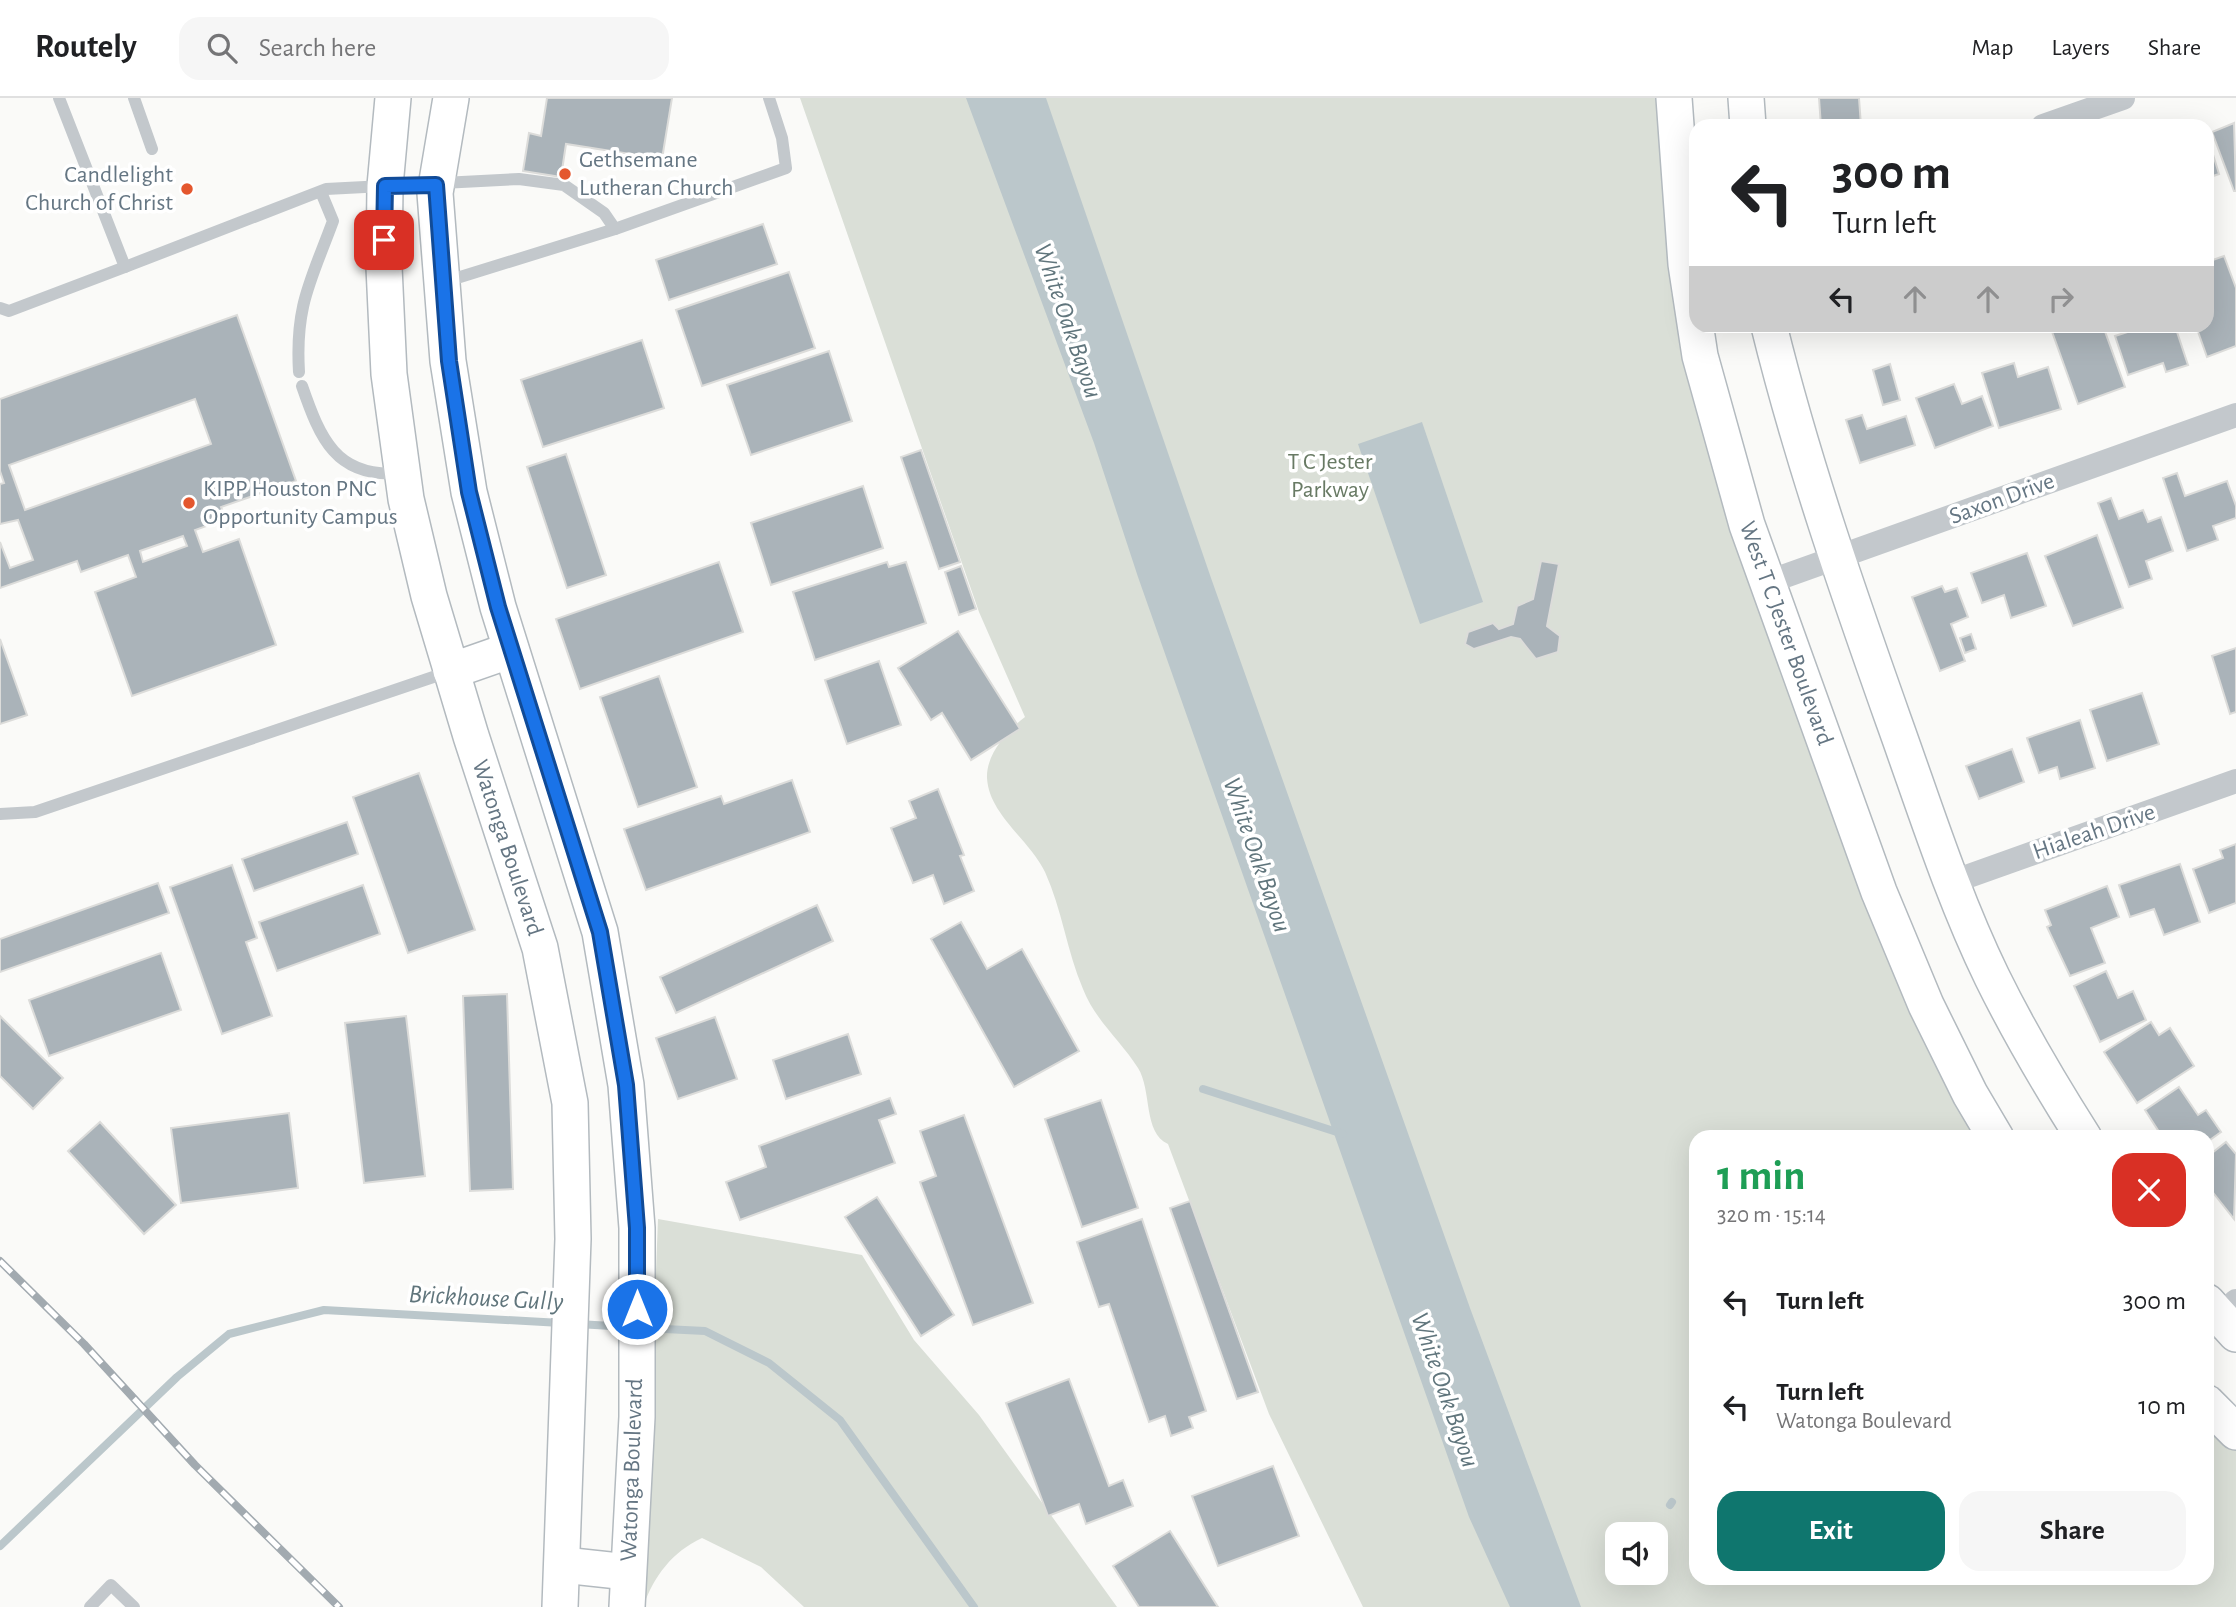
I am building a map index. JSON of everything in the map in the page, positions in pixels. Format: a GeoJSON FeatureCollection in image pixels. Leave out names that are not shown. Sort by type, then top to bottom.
{"type":"FeatureCollection","features":[{"type":"Feature","properties":{"kind":"main road","name":"Watonga Boulevard"},"geometry":{"type":"LineString","coordinates":[[393,98],[385,186],[389,374],[403,472],[429,596],[540,948],[570,1103],[573,1239],[560,1607]]}},
{"type":"Feature","properties":{"kind":"main road","name":"Watonga Boulevard"},"geometry":{"type":"LineString","coordinates":[[451,98],[436,185],[449,361],[469,492],[511,650],[600,932],[626,1085],[637,1228],[637,1417],[626,1607]]}},
{"type":"Feature","properties":{"kind":"main road","name":"West T C Jester Boulevard"},"geometry":{"type":"LineString","coordinates":[[1674,98],[1689,284]]}},
{"type":"Feature","properties":{"kind":"main road"},"geometry":{"type":"LineString","coordinates":[[1746,98],[1748,119]]}},
{"type":"Feature","properties":{"kind":"main road","name":"West T C Jester Boulevard"},"geometry":{"type":"LineString","coordinates":[[1696,333],[1700,356],[1747,525],[1879,892],[1926,1005],[1970,1094],[1991,1130]]}},
{"type":"Feature","properties":{"kind":"main road"},"geometry":{"type":"LineString","coordinates":[[1771,333],[1795,432],[1836,559],[1952,882],[1992,976],[2056,1094],[2079,1130]]}},
{"type":"Feature","properties":{"kind":"main road"},"geometry":{"type":"LineString","coordinates":[[451,671],[511,650]]}},
{"type":"Feature","properties":{"kind":"main road"},"geometry":{"type":"LineString","coordinates":[[2214,1410],[2236,1432]]}},
{"type":"Feature","properties":{"kind":"main road"},"geometry":{"type":"LineString","coordinates":[[562,1565],[628,1572]]}},
{"type":"Feature","properties":{"kind":"street"},"geometry":{"type":"LineString","coordinates":[[2063,119],[2123,98]]}},
{"type":"Feature","properties":{"kind":"street","name":"Saxon Drive"},"geometry":{"type":"LineString","coordinates":[[1768,582],[2236,415]]}},
{"type":"Feature","properties":{"kind":"street","name":"Hialeah Drive"},"geometry":{"type":"LineString","coordinates":[[1952,882],[2236,781]]}},
{"type":"Feature","properties":{"kind":"lane"},"geometry":{"type":"LineString","coordinates":[[59,98],[125,267]]}},
{"type":"Feature","properties":{"kind":"lane"},"geometry":{"type":"LineString","coordinates":[[134,98],[152,149]]}},
{"type":"Feature","properties":{"kind":"lane"},"geometry":{"type":"LineString","coordinates":[[443,282],[615,229],[786,169],[782,138],[769,98]]}},
{"type":"Feature","properties":{"kind":"lane"},"geometry":{"type":"LineString","coordinates":[[5,310],[321,192],[519,179],[564,185],[604,214],[615,229]]}},
{"type":"Feature","properties":{"kind":"lane"},"geometry":{"type":"LineString","coordinates":[[299,372],[300,311],[333,221],[321,192]]}},
{"type":"Feature","properties":{"kind":"lane"},"geometry":{"type":"LineString","coordinates":[[302,386],[316,427],[329,447],[346,464],[376,475],[403,472]]}},
{"type":"Feature","properties":{"kind":"lane"},"geometry":{"type":"LineString","coordinates":[[0,814],[35,812],[451,671]]}},
{"type":"Feature","properties":{"kind":"lane"},"geometry":{"type":"LineString","coordinates":[[90,1607],[111,1585],[134,1607]]}},
{"type":"Feature","properties":{"kind":"green space","name":"T C Jester Parkway"},"geometry":{"type":"Polygon","coordinates":[[[800,98],[1662,98],[1671,291],[1741,556],[1982,1130],[1689,1130],[1689,1585],[2214,1585],[2214,1424],[2236,1444],[2236,1607],[1363,1607],[1269,1414],[1168,1144],[1160,1138],[1151,1121],[1138,1068],[1088,1000],[1077,975],[1045,872],[1030,849],[1002,816],[989,791],[987,778],[990,760],[1012,729],[1025,717],[979,612],[800,98]]]}},
{"type":"Feature","properties":{"kind":"green space"},"geometry":{"type":"Polygon","coordinates":[[[658,1219],[862,1255],[914,1340],[979,1415],[1117,1607],[804,1607],[761,1567],[702,1538],[682,1550],[665,1566],[643,1607],[658,1219]]]}},
{"type":"Feature","properties":{"kind":"water","name":"White Oak Bayou"},"geometry":{"type":"Polygon","coordinates":[[[966,98],[1046,98],[1211,578],[1470,1308],[1581,1607],[1510,1607],[1469,1517],[1138,577],[1094,443],[966,98]]]}},
{"type":"Feature","properties":{"kind":"water"},"geometry":{"type":"Polygon","coordinates":[[[1422,422],[1483,602],[1420,624],[1358,444],[1422,422]]]}},
{"type":"Feature","properties":{"kind":"building"},"geometry":{"type":"Polygon","coordinates":[[[547,98],[672,98],[662,159],[566,144],[561,177],[523,171],[529,133],[541,136],[547,98]]]}},
{"type":"Feature","properties":{"kind":"building"},"geometry":{"type":"Polygon","coordinates":[[[1819,98],[1859,98],[1860,119],[1820,119],[1819,98]]]}},
{"type":"Feature","properties":{"kind":"building"},"geometry":{"type":"Polygon","coordinates":[[[2234,123],[2236,191],[2214,137],[2214,131],[2234,123]]]}},
{"type":"Feature","properties":{"kind":"building"},"geometry":{"type":"Polygon","coordinates":[[[2214,158],[2219,174],[2214,176],[2214,158]]]}},
{"type":"Feature","properties":{"kind":"building"},"geometry":{"type":"Polygon","coordinates":[[[763,224],[777,264],[669,300],[656,260],[763,224]]]}},
{"type":"Feature","properties":{"kind":"building"},"geometry":{"type":"Polygon","coordinates":[[[2224,256],[2236,288],[2236,346],[2207,357],[2198,333],[2214,333],[2214,260],[2224,256]]]}},
{"type":"Feature","properties":{"kind":"building"},"geometry":{"type":"Polygon","coordinates":[[[789,272],[815,348],[702,386],[676,310],[789,272]]]}},
{"type":"Feature","properties":{"kind":"building"},"geometry":{"type":"Polygon","coordinates":[[[237,315],[296,481],[221,507],[226,519],[195,530],[203,552],[239,539],[276,645],[132,696],[95,592],[136,577],[128,555],[81,572],[77,561],[0,588],[0,542],[10,568],[33,560],[18,520],[0,524],[0,484],[4,483],[0,471],[0,399],[237,315]],[[195,399],[9,465],[25,510],[211,444],[195,399]],[[183,536],[140,551],[143,562],[187,546],[183,536]]]}},
{"type":"Feature","properties":{"kind":"building"},"geometry":{"type":"Polygon","coordinates":[[[2053,333],[2106,333],[2125,387],[2078,404],[2053,333]]]}},
{"type":"Feature","properties":{"kind":"building"},"geometry":{"type":"Polygon","coordinates":[[[2124,333],[2177,333],[2188,365],[2166,372],[2163,363],[2128,375],[2115,336],[2124,333]]]}},
{"type":"Feature","properties":{"kind":"building"},"geometry":{"type":"Polygon","coordinates":[[[642,340],[664,408],[543,447],[521,380],[642,340]]]}},
{"type":"Feature","properties":{"kind":"building"},"geometry":{"type":"Polygon","coordinates":[[[829,351],[852,421],[751,455],[727,385],[829,351]]]}},
{"type":"Feature","properties":{"kind":"building"},"geometry":{"type":"Polygon","coordinates":[[[2014,363],[2018,377],[2048,367],[2061,409],[1999,428],[1982,373],[2014,363]]]}},
{"type":"Feature","properties":{"kind":"building"},"geometry":{"type":"Polygon","coordinates":[[[1890,364],[1900,400],[1883,405],[1873,370],[1890,364]]]}},
{"type":"Feature","properties":{"kind":"building"},"geometry":{"type":"Polygon","coordinates":[[[1954,384],[1962,404],[1982,396],[1993,426],[1935,448],[1916,398],[1954,384]]]}},
{"type":"Feature","properties":{"kind":"building"},"geometry":{"type":"Polygon","coordinates":[[[1862,415],[1867,429],[1906,416],[1915,445],[1860,463],[1846,420],[1862,415]]]}},
{"type":"Feature","properties":{"kind":"building"},"geometry":{"type":"Polygon","coordinates":[[[921,450],[960,562],[939,569],[901,457],[921,450]]]}},
{"type":"Feature","properties":{"kind":"building"},"geometry":{"type":"Polygon","coordinates":[[[566,454],[606,575],[567,588],[527,467],[566,454]]]}},
{"type":"Feature","properties":{"kind":"building"},"geometry":{"type":"Polygon","coordinates":[[[2177,473],[2185,496],[2227,481],[2236,506],[2236,518],[2213,526],[2218,540],[2187,551],[2163,478],[2177,473]]]}},
{"type":"Feature","properties":{"kind":"building"},"geometry":{"type":"Polygon","coordinates":[[[863,486],[883,548],[771,585],[751,523],[863,486]]]}},
{"type":"Feature","properties":{"kind":"building"},"geometry":{"type":"Polygon","coordinates":[[[2111,498],[2119,519],[2143,510],[2148,522],[2161,517],[2173,551],[2146,561],[2152,579],[2129,587],[2098,503],[2111,498]]]}},
{"type":"Feature","properties":{"kind":"building"},"geometry":{"type":"Polygon","coordinates":[[[2097,535],[2123,608],[2073,626],[2045,556],[2097,535]]]}},
{"type":"Feature","properties":{"kind":"building"},"geometry":{"type":"Polygon","coordinates":[[[2027,553],[2046,606],[2011,618],[2004,595],[1982,603],[1971,573],[2027,553]]]}},
{"type":"Feature","properties":{"kind":"building"},"geometry":{"type":"Polygon","coordinates":[[[1541,561],[1559,564],[1547,626],[1560,636],[1558,652],[1536,659],[1520,639],[1511,637],[1474,649],[1465,644],[1468,632],[1493,623],[1499,629],[1513,624],[1517,606],[1533,599],[1541,561]]]}},
{"type":"Feature","properties":{"kind":"building"},"geometry":{"type":"Polygon","coordinates":[[[719,562],[743,632],[580,689],[556,619],[719,562]]]}},
{"type":"Feature","properties":{"kind":"building"},"geometry":{"type":"Polygon","coordinates":[[[887,562],[889,567],[906,562],[926,623],[815,660],[793,592],[887,562]]]}},
{"type":"Feature","properties":{"kind":"building"},"geometry":{"type":"Polygon","coordinates":[[[961,566],[976,609],[959,615],[945,572],[961,566]]]}},
{"type":"Feature","properties":{"kind":"building"},"geometry":{"type":"Polygon","coordinates":[[[1942,586],[1945,592],[1957,588],[1968,617],[1951,624],[1965,661],[1940,671],[1912,597],[1942,586]]]}},
{"type":"Feature","properties":{"kind":"building"},"geometry":{"type":"Polygon","coordinates":[[[958,631],[1020,729],[971,760],[942,713],[931,720],[898,668],[958,631]]]}},
{"type":"Feature","properties":{"kind":"building"},"geometry":{"type":"Polygon","coordinates":[[[1971,634],[1976,649],[1965,653],[1960,638],[1971,634]]]}},
{"type":"Feature","properties":{"kind":"building"},"geometry":{"type":"Polygon","coordinates":[[[0,639],[27,715],[0,724],[0,639]]]}},
{"type":"Feature","properties":{"kind":"building"},"geometry":{"type":"Polygon","coordinates":[[[2236,648],[2236,712],[2230,714],[2212,656],[2236,648]]]}},
{"type":"Feature","properties":{"kind":"building"},"geometry":{"type":"Polygon","coordinates":[[[879,661],[901,725],[847,744],[825,680],[879,661]]]}},
{"type":"Feature","properties":{"kind":"building"},"geometry":{"type":"Polygon","coordinates":[[[659,676],[697,787],[638,807],[600,697],[659,676]]]}},
{"type":"Feature","properties":{"kind":"building"},"geometry":{"type":"Polygon","coordinates":[[[2142,693],[2159,744],[2107,761],[2090,710],[2142,693]]]}},
{"type":"Feature","properties":{"kind":"building"},"geometry":{"type":"Polygon","coordinates":[[[2080,720],[2095,768],[2060,779],[2057,767],[2039,773],[2027,738],[2080,720]]]}},
{"type":"Feature","properties":{"kind":"building"},"geometry":{"type":"Polygon","coordinates":[[[2012,749],[2024,782],[1979,799],[1966,766],[2012,749]]]}},
{"type":"Feature","properties":{"kind":"building"},"geometry":{"type":"Polygon","coordinates":[[[419,773],[475,930],[408,953],[353,797],[419,773]]]}},
{"type":"Feature","properties":{"kind":"building"},"geometry":{"type":"Polygon","coordinates":[[[792,780],[810,832],[646,890],[624,829],[721,796],[724,804],[792,780]]]}},
{"type":"Feature","properties":{"kind":"building"},"geometry":{"type":"Polygon","coordinates":[[[938,789],[964,855],[960,856],[974,891],[944,904],[933,875],[913,883],[891,828],[916,818],[909,801],[938,789]]]}},
{"type":"Feature","properties":{"kind":"building"},"geometry":{"type":"Polygon","coordinates":[[[347,822],[358,854],[254,891],[242,859],[347,822]]]}},
{"type":"Feature","properties":{"kind":"building"},"geometry":{"type":"Polygon","coordinates":[[[2236,844],[2236,903],[2209,913],[2193,869],[2223,858],[2220,850],[2236,844]]]}},
{"type":"Feature","properties":{"kind":"building"},"geometry":{"type":"Polygon","coordinates":[[[2180,864],[2200,922],[2164,935],[2154,909],[2130,917],[2119,885],[2180,864]]]}},
{"type":"Feature","properties":{"kind":"building"},"geometry":{"type":"Polygon","coordinates":[[[232,865],[257,938],[246,942],[272,1016],[222,1034],[170,887],[232,865]]]}},
{"type":"Feature","properties":{"kind":"building"},"geometry":{"type":"Polygon","coordinates":[[[158,883],[169,913],[0,972],[0,939],[158,883]]]}},
{"type":"Feature","properties":{"kind":"building"},"geometry":{"type":"Polygon","coordinates":[[[363,885],[380,934],[277,971],[259,922],[363,885]]]}},
{"type":"Feature","properties":{"kind":"building"},"geometry":{"type":"Polygon","coordinates":[[[2107,886],[2119,917],[2091,928],[2105,963],[2070,976],[2047,927],[2051,925],[2045,910],[2107,886]]]}},
{"type":"Feature","properties":{"kind":"building"},"geometry":{"type":"Polygon","coordinates":[[[817,905],[833,941],[676,1013],[660,977],[817,905]]]}},
{"type":"Feature","properties":{"kind":"building"},"geometry":{"type":"Polygon","coordinates":[[[961,922],[987,969],[1022,949],[1079,1051],[1014,1087],[931,939],[961,922]]]}},
{"type":"Feature","properties":{"kind":"building"},"geometry":{"type":"Polygon","coordinates":[[[161,953],[181,1010],[49,1056],[29,1000],[161,953]]]}},
{"type":"Feature","properties":{"kind":"building"},"geometry":{"type":"Polygon","coordinates":[[[2106,971],[2118,998],[2133,991],[2146,1020],[2100,1042],[2074,986],[2106,971]]]}},
{"type":"Feature","properties":{"kind":"building"},"geometry":{"type":"Polygon","coordinates":[[[507,994],[513,1189],[470,1191],[463,996],[507,994]]]}},
{"type":"Feature","properties":{"kind":"building"},"geometry":{"type":"Polygon","coordinates":[[[0,1016],[63,1078],[33,1109],[0,1076],[0,1016]]]}},
{"type":"Feature","properties":{"kind":"building"},"geometry":{"type":"Polygon","coordinates":[[[406,1016],[425,1176],[364,1183],[345,1023],[406,1016]]]}},
{"type":"Feature","properties":{"kind":"building"},"geometry":{"type":"Polygon","coordinates":[[[715,1017],[737,1079],[678,1099],[656,1038],[715,1017]]]}},
{"type":"Feature","properties":{"kind":"building"},"geometry":{"type":"Polygon","coordinates":[[[2151,1022],[2159,1035],[2170,1028],[2194,1066],[2137,1103],[2104,1052],[2151,1022]]]}},
{"type":"Feature","properties":{"kind":"building"},"geometry":{"type":"Polygon","coordinates":[[[848,1034],[861,1074],[786,1099],[773,1060],[848,1034]]]}},
{"type":"Feature","properties":{"kind":"building"},"geometry":{"type":"Polygon","coordinates":[[[2179,1087],[2198,1115],[2206,1110],[2221,1132],[2214,1137],[2214,1130],[2158,1130],[2145,1110],[2179,1087]]]}},
{"type":"Feature","properties":{"kind":"building"},"geometry":{"type":"Polygon","coordinates":[[[890,1098],[896,1114],[879,1120],[895,1163],[740,1220],[726,1182],[766,1167],[759,1146],[890,1098]]]}},
{"type":"Feature","properties":{"kind":"building"},"geometry":{"type":"Polygon","coordinates":[[[1101,1100],[1138,1208],[1082,1227],[1045,1119],[1101,1100]]]}},
{"type":"Feature","properties":{"kind":"building"},"geometry":{"type":"Polygon","coordinates":[[[289,1113],[298,1188],[181,1203],[171,1128],[289,1113]]]}},
{"type":"Feature","properties":{"kind":"building"},"geometry":{"type":"Polygon","coordinates":[[[964,1115],[1033,1303],[973,1325],[920,1182],[936,1176],[920,1131],[964,1115]]]}},
{"type":"Feature","properties":{"kind":"building"},"geometry":{"type":"Polygon","coordinates":[[[100,1122],[176,1205],[144,1234],[68,1151],[100,1122]]]}},
{"type":"Feature","properties":{"kind":"building"},"geometry":{"type":"Polygon","coordinates":[[[2226,1142],[2236,1154],[2234,1219],[2214,1194],[2214,1151],[2226,1142]]]}},
{"type":"Feature","properties":{"kind":"building"},"geometry":{"type":"Polygon","coordinates":[[[877,1197],[954,1315],[921,1336],[845,1217],[877,1197]]]}},
{"type":"Feature","properties":{"kind":"building"},"geometry":{"type":"Polygon","coordinates":[[[1190,1201],[1258,1392],[1237,1399],[1170,1208],[1190,1201]]]}},
{"type":"Feature","properties":{"kind":"building"},"geometry":{"type":"Polygon","coordinates":[[[1142,1219],[1206,1411],[1189,1417],[1193,1428],[1171,1436],[1165,1416],[1149,1422],[1109,1304],[1099,1307],[1077,1242],[1142,1219]]]}},
{"type":"Feature","properties":{"kind":"building"},"geometry":{"type":"Polygon","coordinates":[[[1069,1379],[1109,1486],[1123,1480],[1133,1506],[1086,1524],[1079,1504],[1048,1516],[1006,1403],[1069,1379]]]}},
{"type":"Feature","properties":{"kind":"building"},"geometry":{"type":"Polygon","coordinates":[[[1273,1466],[1299,1536],[1218,1566],[1192,1496],[1273,1466]]]}},
{"type":"Feature","properties":{"kind":"building"},"geometry":{"type":"Polygon","coordinates":[[[1170,1531],[1218,1607],[1139,1607],[1113,1566],[1170,1531]]]}},
{"type":"Feature","properties":{"kind":"waterway"},"geometry":{"type":"LineString","coordinates":[[1203,1089],[1343,1134]]}},
{"type":"Feature","properties":{"kind":"waterway","name":"Brickhouse Gully"},"geometry":{"type":"LineString","coordinates":[[0,1546],[177,1377],[229,1334],[324,1310],[561,1323]]}},
{"type":"Feature","properties":{"kind":"waterway","name":"Brickhouse Gully"},"geometry":{"type":"LineString","coordinates":[[578,1324],[628,1327]]}},
{"type":"Feature","properties":{"kind":"waterway","name":"Brickhouse Gully"},"geometry":{"type":"LineString","coordinates":[[644,1328],[705,1331],[769,1363],[840,1420],[974,1607]]}},
{"type":"Feature","properties":{"kind":"railway"},"geometry":{"type":"LineString","coordinates":[[0,1261],[84,1344],[195,1465],[339,1607]]}},
{"type":"Feature","properties":{"kind":"place","name":"Gethsemane Lutheran Church"},"geometry":{"type":"Point","coordinates":[565,174]}},
{"type":"Feature","properties":{"kind":"place","name":"Candlelight Church of Christ"},"geometry":{"type":"Point","coordinates":[187,189]}},
{"type":"Feature","properties":{"kind":"place","name":"KIPP Houston PNC Opportunity Campus"},"geometry":{"type":"Point","coordinates":[189,503]}},
{"type":"Feature","properties":{"kind":"route"},"geometry":{"type":"LineString","coordinates":[[384,240],[385,186],[436,185],[449,361],[469,492],[498,607],[600,932],[626,1085],[637,1228],[637,1309]]}}]}
